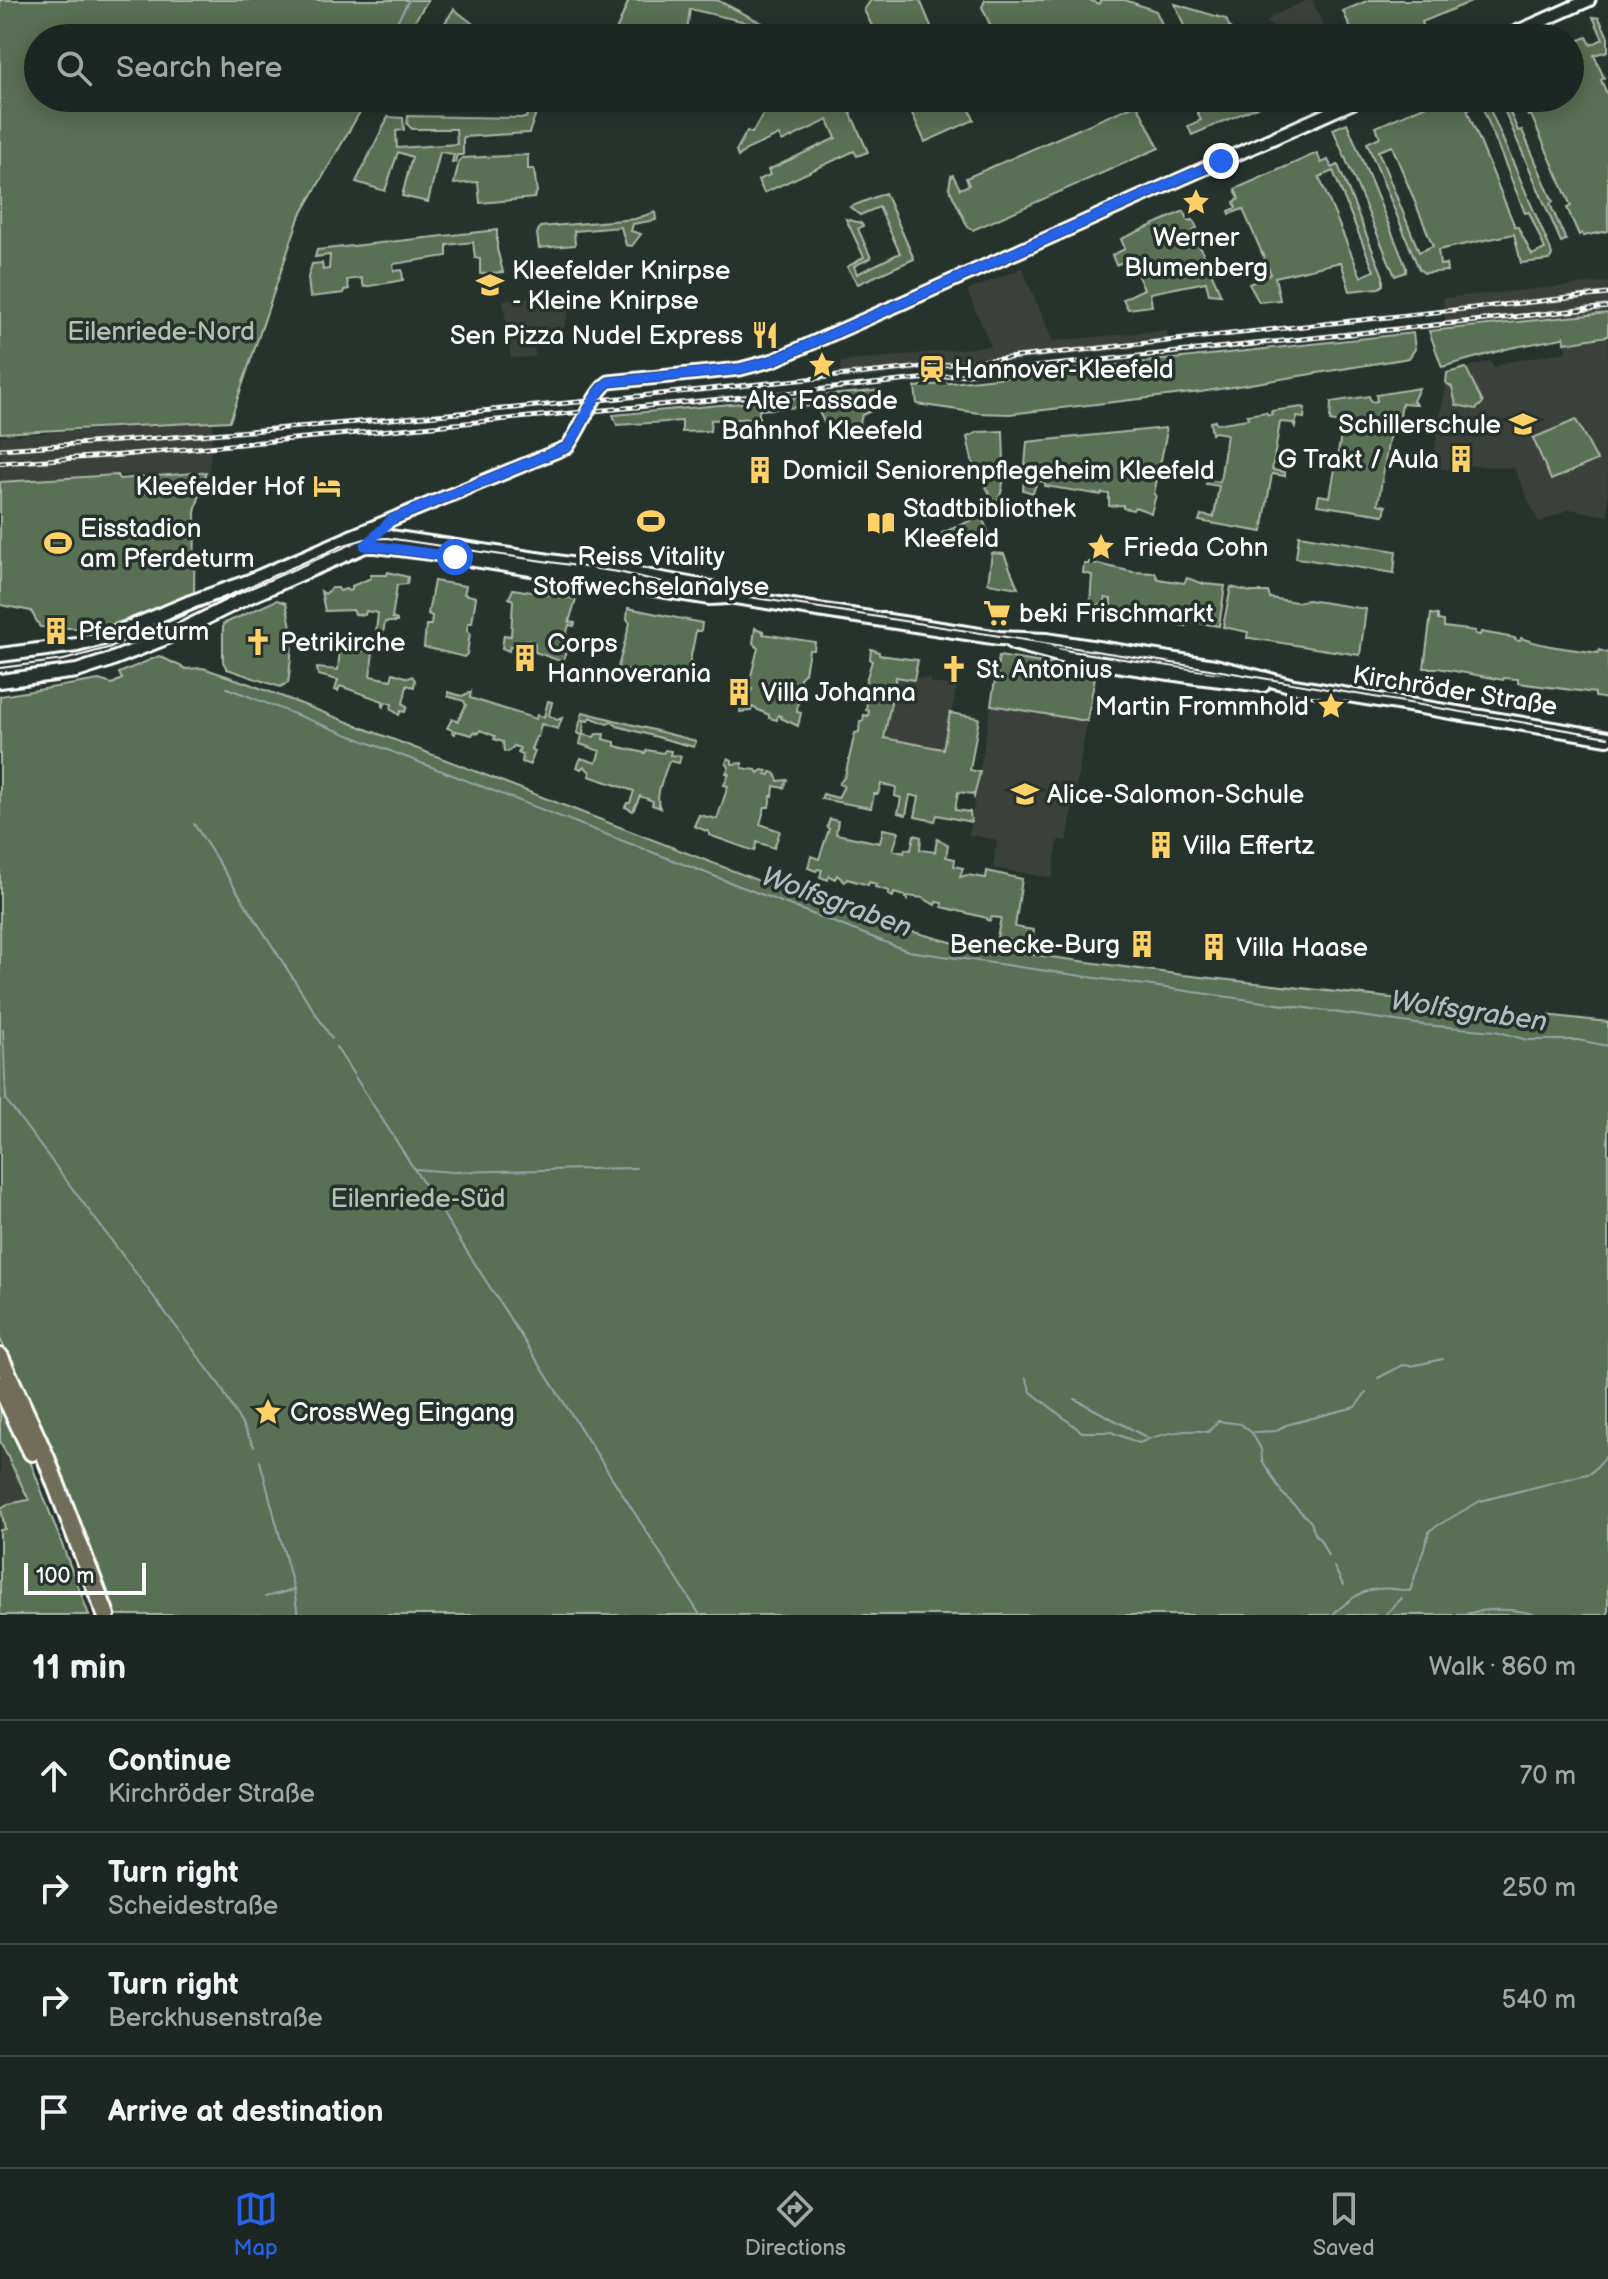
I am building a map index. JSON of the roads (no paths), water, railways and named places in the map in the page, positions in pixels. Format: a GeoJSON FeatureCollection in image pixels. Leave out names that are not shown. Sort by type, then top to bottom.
{"type":"FeatureCollection","features":[{"type":"Feature","properties":{"kind":"highway"},"geometry":{"type":"LineString","coordinates":[[0,1357],[46,1458],[106,1615]]}},
{"type":"Feature","properties":{"kind":"highway"},"geometry":{"type":"LineString","coordinates":[[0,1385],[47,1487],[96,1615]]}},
{"type":"Feature","properties":{"kind":"main road","name":"Kirchröder Straße"},"geometry":{"type":"LineString","coordinates":[[0,655],[77,645],[107,637],[349,538],[377,535],[636,574],[712,588],[735,597]]}},
{"type":"Feature","properties":{"kind":"main road","name":"Kirchröder Straße"},"geometry":{"type":"LineString","coordinates":[[365,546],[431,553],[710,598],[735,597],[999,638],[1069,658],[1204,679],[1294,686],[1608,738]]}},
{"type":"Feature","properties":{"kind":"main road"},"geometry":{"type":"LineString","coordinates":[[0,681],[77,671],[140,649],[365,546]]}},
{"type":"Feature","properties":{"kind":"street"},"geometry":{"type":"LineString","coordinates":[[1535,24],[1589,0]]}},
{"type":"Feature","properties":{"kind":"street"},"geometry":{"type":"LineString","coordinates":[[349,538],[567,447],[601,389],[609,382],[740,369],[774,360],[1332,112]]}},
{"type":"Feature","properties":{"kind":"street"},"geometry":{"type":"LineString","coordinates":[[365,546],[392,519]]}},
{"type":"Feature","properties":{"kind":"waterway"},"geometry":{"type":"LineString","coordinates":[[396,24],[409,0]]}},
{"type":"Feature","properties":{"kind":"waterway","name":"Wolfsgraben"},"geometry":{"type":"LineString","coordinates":[[227,688],[908,951],[1424,1025],[1496,1031],[1527,1040],[1578,1040],[1608,1046]]}},
{"type":"Feature","properties":{"kind":"waterway"},"geometry":{"type":"LineString","coordinates":[[194,824],[332,1039]]}},
{"type":"Feature","properties":{"kind":"waterway"},"geometry":{"type":"LineString","coordinates":[[3,1030],[6,1100],[219,1384],[254,1446]]}},
{"type":"Feature","properties":{"kind":"waterway"},"geometry":{"type":"LineString","coordinates":[[336,1047],[700,1615]]}},
{"type":"Feature","properties":{"kind":"waterway"},"geometry":{"type":"LineString","coordinates":[[414,1169],[453,1172],[636,1168]]}},
{"type":"Feature","properties":{"kind":"waterway"},"geometry":{"type":"LineString","coordinates":[[1378,1378],[1403,1365],[1443,1359]]}},
{"type":"Feature","properties":{"kind":"waterway"},"geometry":{"type":"LineString","coordinates":[[1026,1378],[1031,1392],[1082,1432],[1111,1432],[1139,1443],[1173,1433],[1208,1432],[1218,1421],[1241,1424],[1252,1433],[1261,1449],[1262,1460],[1282,1493],[1311,1522],[1328,1556]]}},
{"type":"Feature","properties":{"kind":"waterway"},"geometry":{"type":"LineString","coordinates":[[1254,1432],[1275,1431],[1286,1425],[1355,1407],[1366,1393]]}},
{"type":"Feature","properties":{"kind":"waterway"},"geometry":{"type":"LineString","coordinates":[[1075,1399],[1148,1438]]}},
{"type":"Feature","properties":{"kind":"waterway"},"geometry":{"type":"LineString","coordinates":[[1332,1615],[1368,1591],[1385,1588],[1410,1591],[1430,1530],[1480,1501],[1591,1473],[1608,1454]]}},
{"type":"Feature","properties":{"kind":"waterway"},"geometry":{"type":"LineString","coordinates":[[260,1461],[298,1615]]}},
{"type":"Feature","properties":{"kind":"waterway"},"geometry":{"type":"LineString","coordinates":[[1334,1567],[1343,1585]]}},
{"type":"Feature","properties":{"kind":"waterway"},"geometry":{"type":"LineString","coordinates":[[265,1597],[293,1590]]}},
{"type":"Feature","properties":{"kind":"waterway"},"geometry":{"type":"LineString","coordinates":[[1385,1615],[1402,1598]]}},
{"type":"Feature","properties":{"kind":"waterway"},"geometry":{"type":"LineString","coordinates":[[1463,1615],[1500,1610],[1536,1615]]}},
{"type":"Feature","properties":{"kind":"tram line"},"geometry":{"type":"LineString","coordinates":[[0,668],[64,660],[108,648],[344,545],[365,539],[387,538],[618,572],[685,587],[1198,667],[1608,737]]}},
{"type":"Feature","properties":{"kind":"railway"},"geometry":{"type":"LineString","coordinates":[[0,449],[604,400],[1608,294]]}},
{"type":"Feature","properties":{"kind":"railway"},"geometry":{"type":"LineString","coordinates":[[0,463],[122,455],[786,393],[1608,307]]}},
{"type":"Feature","properties":{"kind":"place","name":"Werner Blumenberg"},"geometry":{"type":"Point","coordinates":[1196,202]}},
{"type":"Feature","properties":{"kind":"place","name":"Kleefelder Knirpse - Kleine Knirpse"},"geometry":{"type":"Point","coordinates":[490,285]}},
{"type":"Feature","properties":{"kind":"place","name":"Sen Pizza Nudel Express"},"geometry":{"type":"Point","coordinates":[765,335]}},
{"type":"Feature","properties":{"kind":"place","name":"Alte Fassade Bahnhof Kleefeld"},"geometry":{"type":"Point","coordinates":[822,365]}},
{"type":"Feature","properties":{"kind":"place","name":"Hannover-Kleefeld"},"geometry":{"type":"Point","coordinates":[932,369]}},
{"type":"Feature","properties":{"kind":"place","name":"Schillerschule"},"geometry":{"type":"Point","coordinates":[1523,424]}},
{"type":"Feature","properties":{"kind":"place","name":"G Trakt / Aula"},"geometry":{"type":"Point","coordinates":[1461,459]}},
{"type":"Feature","properties":{"kind":"place","name":"Domicil Seniorenpflegeheim Kleefeld"},"geometry":{"type":"Point","coordinates":[760,470]}},
{"type":"Feature","properties":{"kind":"place","name":"Kleefelder Hof"},"geometry":{"type":"Point","coordinates":[327,486]}},
{"type":"Feature","properties":{"kind":"place","name":"Reiss Vitality Stoffwechselanalyse"},"geometry":{"type":"Point","coordinates":[651,521]}},
{"type":"Feature","properties":{"kind":"place","name":"Stadtbibliothek Kleefeld"},"geometry":{"type":"Point","coordinates":[881,523]}},
{"type":"Feature","properties":{"kind":"place","name":"Eisstadion am Pferdeturm"},"geometry":{"type":"Point","coordinates":[58,543]}},
{"type":"Feature","properties":{"kind":"place","name":"Frieda Cohn"},"geometry":{"type":"Point","coordinates":[1101,547]}},
{"type":"Feature","properties":{"kind":"place","name":"beki Frischmarkt"},"geometry":{"type":"Point","coordinates":[997,613]}},
{"type":"Feature","properties":{"kind":"place","name":"Pferdeturm"},"geometry":{"type":"Point","coordinates":[56,631]}},
{"type":"Feature","properties":{"kind":"place","name":"Petrikirche"},"geometry":{"type":"Point","coordinates":[258,642]}},
{"type":"Feature","properties":{"kind":"place","name":"Corps Hannoverania"},"geometry":{"type":"Point","coordinates":[525,658]}},
{"type":"Feature","properties":{"kind":"place","name":"St. Antonius"},"geometry":{"type":"Point","coordinates":[954,669]}},
{"type":"Feature","properties":{"kind":"place","name":"Villa Johanna"},"geometry":{"type":"Point","coordinates":[739,692]}},
{"type":"Feature","properties":{"kind":"place","name":"Martin Frommhold"},"geometry":{"type":"Point","coordinates":[1331,706]}},
{"type":"Feature","properties":{"kind":"place","name":"Alice-Salomon-Schule"},"geometry":{"type":"Point","coordinates":[1025,794]}},
{"type":"Feature","properties":{"kind":"place","name":"Villa Effertz"},"geometry":{"type":"Point","coordinates":[1161,845]}},
{"type":"Feature","properties":{"kind":"place","name":"Benecke-Burg"},"geometry":{"type":"Point","coordinates":[1142,944]}},
{"type":"Feature","properties":{"kind":"place","name":"Villa Haase"},"geometry":{"type":"Point","coordinates":[1214,947]}},
{"type":"Feature","properties":{"kind":"place","name":"CrossWeg Eingang"},"geometry":{"type":"Point","coordinates":[268,1412]}},
{"type":"Feature","properties":{"kind":"park label","name":"Eilenriede-Nord"},"geometry":{"type":"Point","coordinates":[161,331]}},
{"type":"Feature","properties":{"kind":"park label","name":"Eilenriede-Süd"},"geometry":{"type":"Point","coordinates":[418,1198]}}]}
